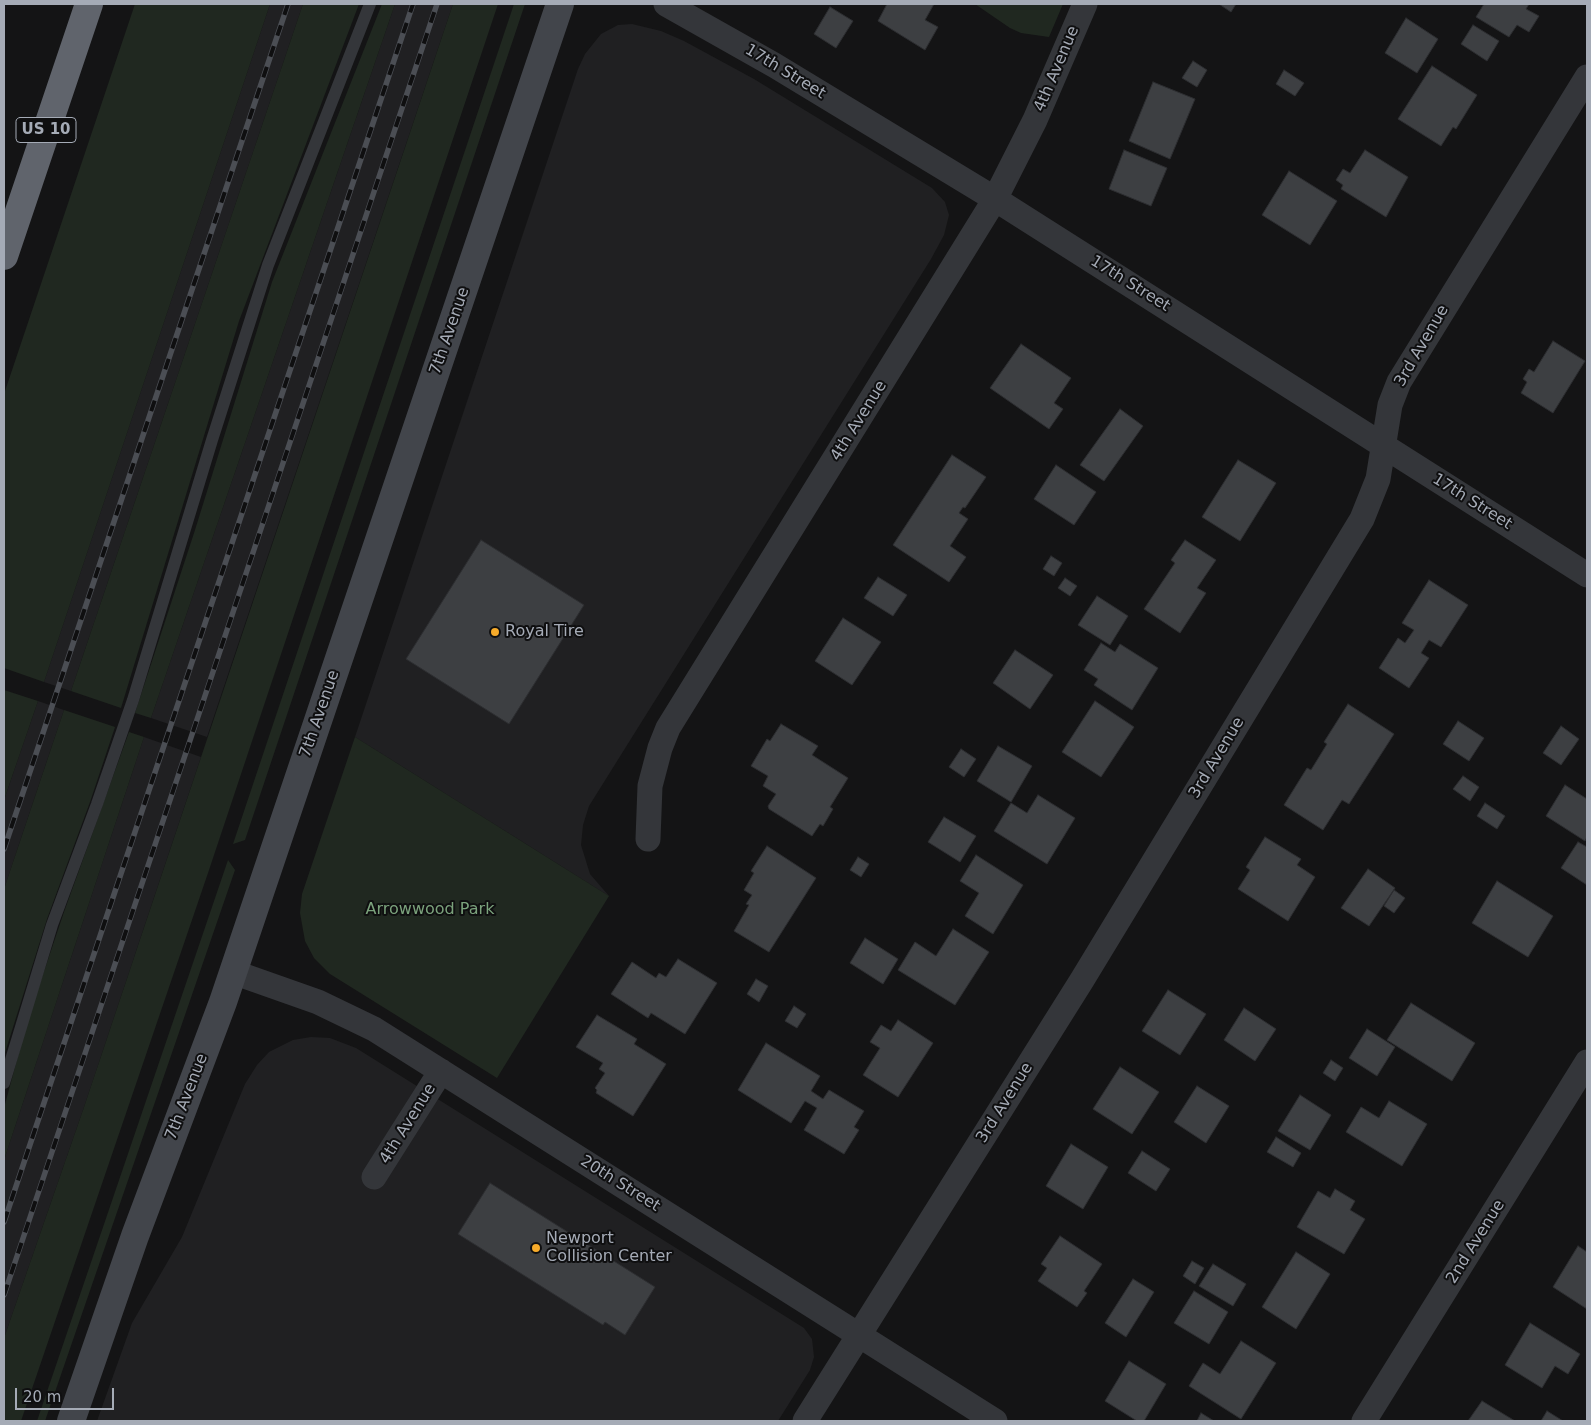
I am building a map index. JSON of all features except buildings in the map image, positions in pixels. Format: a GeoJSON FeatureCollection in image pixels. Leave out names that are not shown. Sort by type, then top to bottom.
{"type":"FeatureCollection","features":[{"type":"Feature","properties":{"kind":"highway","name":"US 10"},"geometry":{"type":"LineString","coordinates":[[4,256],[89,4]]}},
{"type":"Feature","properties":{"kind":"street","name":"7th Avenue"},"geometry":{"type":"LineString","coordinates":[[71,1421],[135,1236],[233,972],[560,4]]}},
{"type":"Feature","properties":{"kind":"street","name":"17th Street"},"geometry":{"type":"LineString","coordinates":[[666,4],[774,65],[995,199],[1587,575]]}},
{"type":"Feature","properties":{"kind":"street","name":"4th Avenue"},"geometry":{"type":"LineString","coordinates":[[648,839],[648,800],[652,775],[660,748],[674,718],[995,199],[1031,129],[1085,4]]}},
{"type":"Feature","properties":{"kind":"street","name":"3rd Avenue"},"geometry":{"type":"LineString","coordinates":[[805,1421],[1076,988],[1367,510],[1378,479],[1390,405],[1405,370],[1587,77]]}},
{"type":"Feature","properties":{"kind":"street","name":"20th Street"},"geometry":{"type":"LineString","coordinates":[[233,972],[318,1002],[353,1017],[994,1421]]}},
{"type":"Feature","properties":{"kind":"street","name":"2nd Avenue"},"geometry":{"type":"LineString","coordinates":[[1364,1421],[1587,1062]]}},
{"type":"Feature","properties":{"kind":"street","name":"4th Avenue"},"geometry":{"type":"LineString","coordinates":[[374,1177],[441,1071]]}},
{"type":"Feature","properties":{"kind":"lane"},"geometry":{"type":"LineString","coordinates":[[4,1083],[44,950],[98,804],[133,700],[212,440],[268,265],[370,4]]}},
{"type":"Feature","properties":{"kind":"shaded area"},"geometry":{"type":"Polygon","coordinates":[[[270,4],[303,4],[71,691],[44,682],[270,4]]]}},
{"type":"Feature","properties":{"kind":"shaded area"},"geometry":{"type":"Polygon","coordinates":[[[395,4],[453,4],[207,737],[151,718],[395,4]]]}},
{"type":"Feature","properties":{"kind":"shaded area"},"geometry":{"type":"Polygon","coordinates":[[[632,24],[661,31],[684,41],[754,79],[932,188],[945,202],[949,215],[944,235],[931,259],[589,806],[583,825],[581,845],[590,874],[609,896],[355,737],[578,69],[585,54],[601,34],[618,25],[632,24]]]}},
{"type":"Feature","properties":{"kind":"shaded area"},"geometry":{"type":"Polygon","coordinates":[[[38,701],[64,710],[4,889],[4,800],[38,701]]]}},
{"type":"Feature","properties":{"kind":"shaded area"},"geometry":{"type":"Polygon","coordinates":[[[144,737],[201,757],[83,1110],[4,1338],[4,1160],[144,737]]]}},
{"type":"Feature","properties":{"kind":"shaded area"},"geometry":{"type":"Polygon","coordinates":[[[311,1037],[330,1038],[356,1048],[804,1328],[812,1339],[814,1357],[810,1370],[778,1421],[97,1421],[132,1323],[182,1237],[245,1084],[257,1065],[269,1052],[293,1040],[311,1037]]]}},
{"type":"Feature","properties":{"kind":"green space"},"geometry":{"type":"Polygon","coordinates":[[[135,4],[270,4],[44,682],[4,668],[4,394],[135,4]]]}},
{"type":"Feature","properties":{"kind":"green space"},"geometry":{"type":"Polygon","coordinates":[[[303,4],[359,4],[239,321],[121,708],[71,691],[303,4]]]}},
{"type":"Feature","properties":{"kind":"green space"},"geometry":{"type":"Polygon","coordinates":[[[382,4],[395,4],[151,718],[135,713],[195,530],[272,282],[382,4]]]}},
{"type":"Feature","properties":{"kind":"green space"},"geometry":{"type":"Polygon","coordinates":[[[453,4],[498,4],[208,873],[21,1421],[4,1421],[4,1338],[83,1110],[453,4]]]}},
{"type":"Feature","properties":{"kind":"green space"},"geometry":{"type":"Polygon","coordinates":[[[514,4],[525,4],[245,840],[233,844],[514,4]]]}},
{"type":"Feature","properties":{"kind":"green space"},"geometry":{"type":"Polygon","coordinates":[[[975,4],[1063,4],[1049,37],[1021,33],[1010,28],[975,4]]]}},
{"type":"Feature","properties":{"kind":"green space"},"geometry":{"type":"Polygon","coordinates":[[[4,690],[38,701],[4,800],[4,690]]]}},
{"type":"Feature","properties":{"kind":"green space"},"geometry":{"type":"Polygon","coordinates":[[[64,710],[115,727],[47,919],[4,1056],[4,889],[64,710]]]}},
{"type":"Feature","properties":{"kind":"green space"},"geometry":{"type":"Polygon","coordinates":[[[129,732],[144,737],[4,1160],[4,1108],[28,1019],[64,912],[129,732]]]}},
{"type":"Feature","properties":{"kind":"green space","name":"Arrowwood Park"},"geometry":{"type":"Polygon","coordinates":[[[355,737],[609,896],[497,1078],[330,974],[314,958],[305,941],[300,913],[302,894],[355,737]]]}},
{"type":"Feature","properties":{"kind":"green space"},"geometry":{"type":"Polygon","coordinates":[[[228,860],[235,870],[45,1421],[37,1421],[228,860]]]}},
{"type":"Feature","properties":{"kind":"railway"},"geometry":{"type":"LineString","coordinates":[[4,849],[288,4]]}},
{"type":"Feature","properties":{"kind":"railway"},"geometry":{"type":"LineString","coordinates":[[4,1222],[413,4]]}},
{"type":"Feature","properties":{"kind":"railway"},"geometry":{"type":"LineString","coordinates":[[4,1295],[437,4]]}},
{"type":"Feature","properties":{"kind":"place","name":"Royal Tire"},"geometry":{"type":"Point","coordinates":[495,632]}},
{"type":"Feature","properties":{"kind":"place","name":"Newport Collision Center"},"geometry":{"type":"Point","coordinates":[536,1248]}}]}
